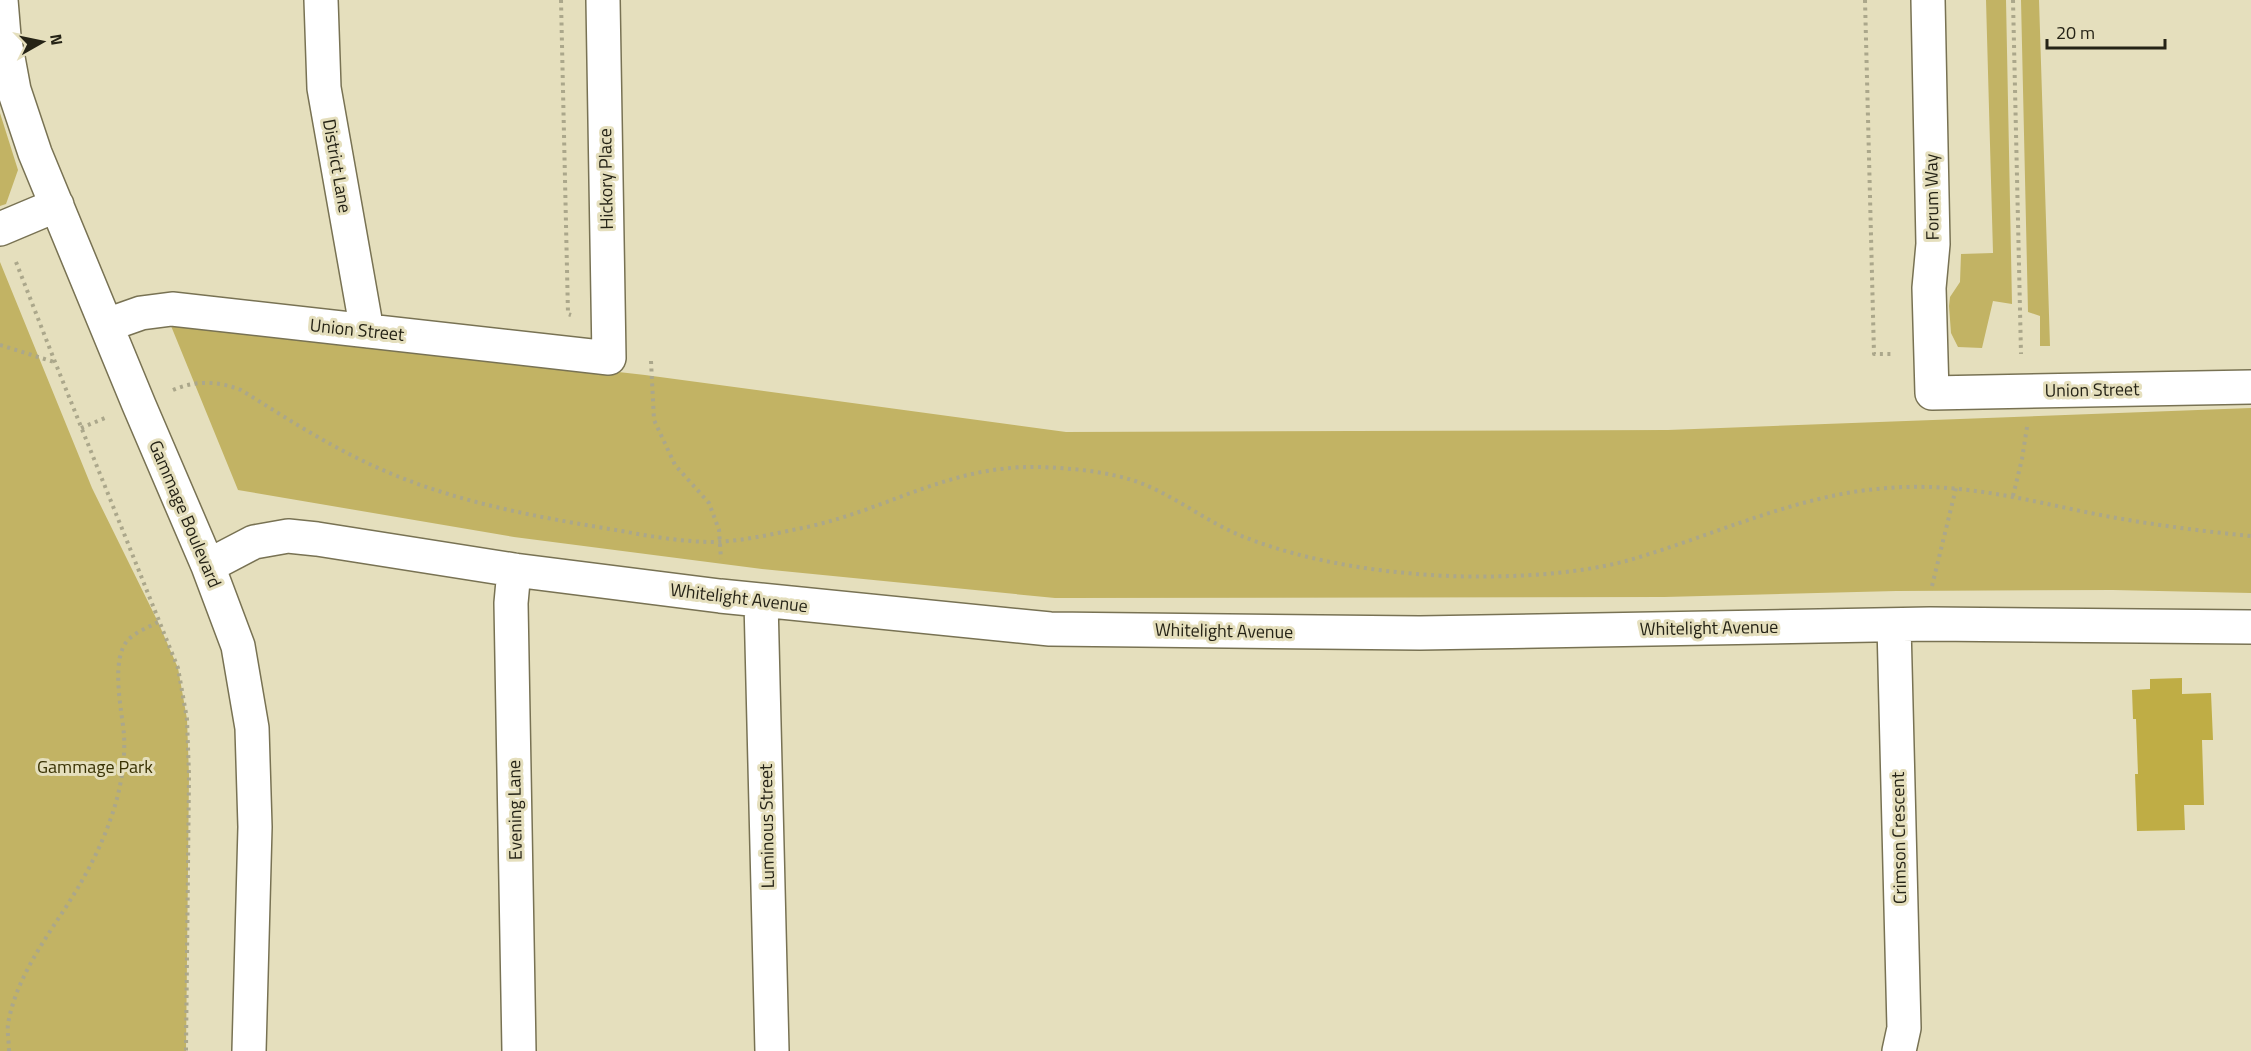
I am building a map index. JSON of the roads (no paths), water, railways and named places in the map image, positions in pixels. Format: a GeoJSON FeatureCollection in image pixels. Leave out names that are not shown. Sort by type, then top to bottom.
{"type":"FeatureCollection","features":[{"type":"Feature","properties":{"kind":"street","name":"Gammage Boulevard"},"geometry":{"type":"LineString","coordinates":[[1,0],[4,36],[14,90],[35,153],[208,566],[238,646],[252,728],[255,827],[249,1051]]}},
{"type":"Feature","properties":{"kind":"street","name":"District Lane"},"geometry":{"type":"LineString","coordinates":[[321,0],[324,88],[368,331]]}},
{"type":"Feature","properties":{"kind":"street","name":"Hickory Place"},"geometry":{"type":"LineString","coordinates":[[603,0],[609,358]]}},
{"type":"Feature","properties":{"kind":"street","name":"Forum Way"},"geometry":{"type":"LineString","coordinates":[[1928,0],[1933,244],[1929,288],[1932,393]]}},
{"type":"Feature","properties":{"kind":"street"},"geometry":{"type":"LineString","coordinates":[[2,229],[57,205]]}},
{"type":"Feature","properties":{"kind":"street","name":"Union Street"},"geometry":{"type":"LineString","coordinates":[[107,325],[141,313],[172,309],[609,358]]}},
{"type":"Feature","properties":{"kind":"street","name":"Union Street"},"geometry":{"type":"LineString","coordinates":[[1932,393],[2251,387]]}},
{"type":"Feature","properties":{"kind":"street","name":"Whitelight Avenue"},"geometry":{"type":"LineString","coordinates":[[208,566],[254,542],[288,536],[514,570],[720,596],[1050,629],[1420,633],[1894,624],[2251,627]]}},
{"type":"Feature","properties":{"kind":"street","name":"Evening Lane"},"geometry":{"type":"LineString","coordinates":[[514,570],[511,603],[519,1051]]}},
{"type":"Feature","properties":{"kind":"street","name":"Luminous Street"},"geometry":{"type":"LineString","coordinates":[[761,601],[772,1051]]}},
{"type":"Feature","properties":{"kind":"street","name":"Crimson Crescent"},"geometry":{"type":"LineString","coordinates":[[1894,624],[1904,1028],[1899,1051]]}},
{"type":"Feature","properties":{"kind":"park label","name":"Gammage Park"},"geometry":{"type":"Point","coordinates":[95,767]}}]}
